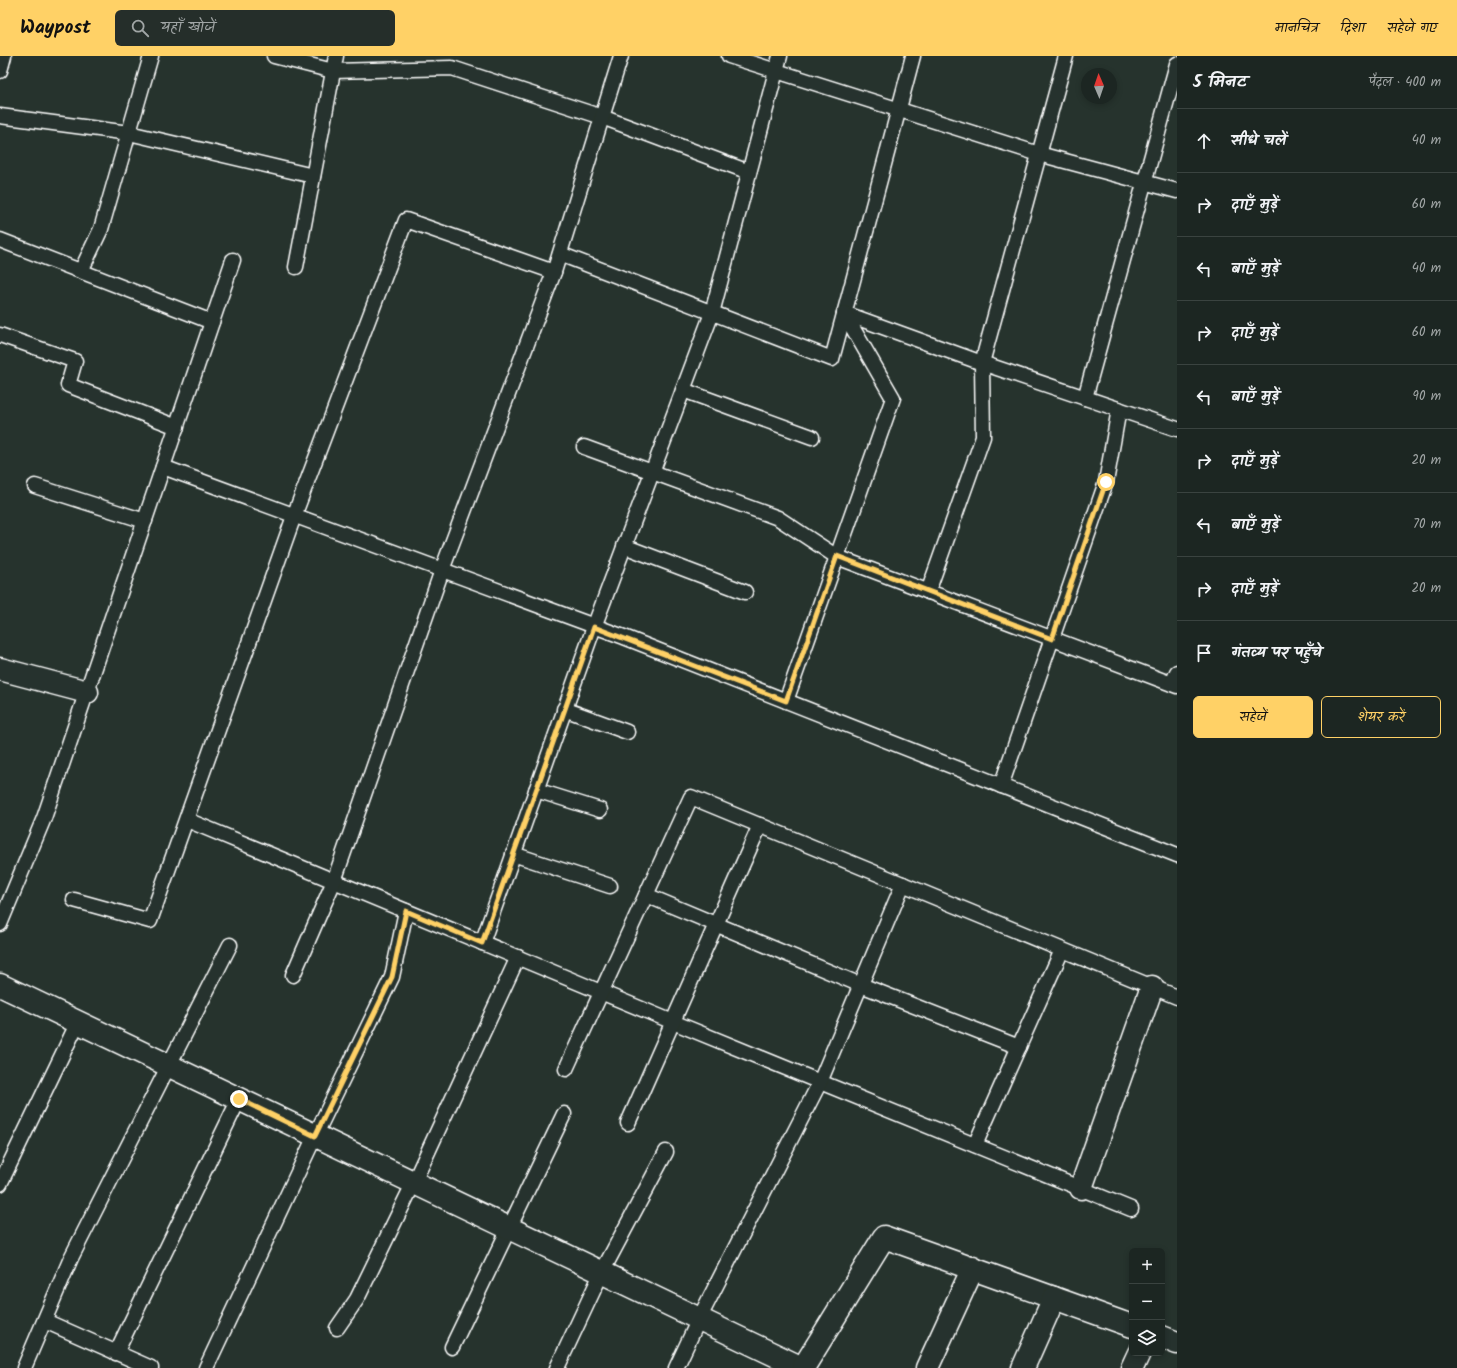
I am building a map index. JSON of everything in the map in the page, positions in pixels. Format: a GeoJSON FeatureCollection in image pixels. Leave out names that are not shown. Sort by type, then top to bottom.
{"type":"FeatureCollection","features":[{"type":"Feature","properties":{"kind":"street"},"geometry":{"type":"LineString","coordinates":[[0,669],[87,692]]}},
{"type":"Feature","properties":{"kind":"street"},"geometry":{"type":"LineString","coordinates":[[0,985],[802,1368],[884,1237],[1129,1325]]}},
{"type":"Feature","properties":{"kind":"street"},"geometry":{"type":"LineString","coordinates":[[1081,1188],[1152,987]]}},
{"type":"Feature","properties":{"kind":"street"},"geometry":{"type":"LineString","coordinates":[[927,1368],[972,1268]]}},
{"type":"Feature","properties":{"kind":"street"},"geometry":{"type":"LineString","coordinates":[[1023,1368],[1054,1298]]}},
{"type":"Feature","properties":{"kind":"street"},"geometry":{"type":"LineString","coordinates":[[1165,1338],[1177,1343]]}},
{"type":"Feature","properties":{"kind":"street"},"geometry":{"type":"LineString","coordinates":[[1132,1368],[1138,1356]]}},
{"type":"Feature","properties":{"kind":"lane"},"geometry":{"type":"LineString","coordinates":[[0,71],[4,56]]}},
{"type":"Feature","properties":{"kind":"lane"},"geometry":{"type":"LineString","coordinates":[[81,271],[102,229],[151,56]]}},
{"type":"Feature","properties":{"kind":"lane"},"geometry":{"type":"LineString","coordinates":[[274,56],[333,71],[452,68],[602,117],[749,172]]}},
{"type":"Feature","properties":{"kind":"lane"},"geometry":{"type":"LineString","coordinates":[[296,267],[336,56]]}},
{"type":"Feature","properties":{"kind":"lane"},"geometry":{"type":"LineString","coordinates":[[293,975],[334,881],[442,570],[554,272],[622,56]]}},
{"type":"Feature","properties":{"kind":"lane"},"geometry":{"type":"LineString","coordinates":[[729,56],[1039,154],[1177,191]]}},
{"type":"Feature","properties":{"kind":"lane"},"geometry":{"type":"LineString","coordinates":[[482,943],[564,709],[712,313],[780,56]]}},
{"type":"Feature","properties":{"kind":"lane"},"geometry":{"type":"LineString","coordinates":[[560,254],[832,359],[914,56]]}},
{"type":"Feature","properties":{"kind":"lane"},"geometry":{"type":"LineString","coordinates":[[928,592],[983,437],[982,363],[1066,56]]}},
{"type":"Feature","properties":{"kind":"lane"},"geometry":{"type":"LineString","coordinates":[[1085,398],[1177,64]]}},
{"type":"Feature","properties":{"kind":"lane"},"geometry":{"type":"LineString","coordinates":[[0,116],[130,133],[313,176]]}},
{"type":"Feature","properties":{"kind":"lane"},"geometry":{"type":"LineString","coordinates":[[74,900],[150,921],[294,516],[406,220],[554,272]]}},
{"type":"Feature","properties":{"kind":"lane"},"geometry":{"type":"LineString","coordinates":[[0,240],[212,322]]}},
{"type":"Feature","properties":{"kind":"lane"},"geometry":{"type":"LineString","coordinates":[[0,924],[44,818],[233,260]]}},
{"type":"Feature","properties":{"kind":"lane"},"geometry":{"type":"LineString","coordinates":[[844,313],[982,363],[1177,429]]}},
{"type":"Feature","properties":{"kind":"lane"},"geometry":{"type":"LineString","coordinates":[[786,701],[893,398],[844,313]]}},
{"type":"Feature","properties":{"kind":"lane"},"geometry":{"type":"LineString","coordinates":[[0,335],[75,360],[68,385],[177,427]]}},
{"type":"Feature","properties":{"kind":"lane"},"geometry":{"type":"LineString","coordinates":[[683,390],[812,438]]}},
{"type":"Feature","properties":{"kind":"lane"},"geometry":{"type":"LineString","coordinates":[[1001,786],[1106,482],[1119,410]]}},
{"type":"Feature","properties":{"kind":"lane"},"geometry":{"type":"LineString","coordinates":[[584,447],[778,518],[837,556],[1052,639],[1175,681]]}},
{"type":"Feature","properties":{"kind":"lane"},"geometry":{"type":"LineString","coordinates":[[163,467],[594,627],[1177,855]]}},
{"type":"Feature","properties":{"kind":"lane"},"geometry":{"type":"LineString","coordinates":[[35,486],[145,521]]}},
{"type":"Feature","properties":{"kind":"lane"},"geometry":{"type":"LineString","coordinates":[[624,546],[745,592]]}},
{"type":"Feature","properties":{"kind":"lane"},"geometry":{"type":"LineString","coordinates":[[564,709],[627,732]]}},
{"type":"Feature","properties":{"kind":"lane"},"geometry":{"type":"LineString","coordinates":[[536,790],[600,810]]}},
{"type":"Feature","properties":{"kind":"lane"},"geometry":{"type":"LineString","coordinates":[[566,1069],[691,797],[1177,997]]}},
{"type":"Feature","properties":{"kind":"lane"},"geometry":{"type":"LineString","coordinates":[[187,820],[673,1022],[1131,1209]]}},
{"type":"Feature","properties":{"kind":"lane"},"geometry":{"type":"LineString","coordinates":[[628,1123],[760,825]]}},
{"type":"Feature","properties":{"kind":"lane"},"geometry":{"type":"LineString","coordinates":[[513,854],[610,886]]}},
{"type":"Feature","properties":{"kind":"lane"},"geometry":{"type":"LineString","coordinates":[[676,1368],[820,1082],[904,884]]}},
{"type":"Feature","properties":{"kind":"lane"},"geometry":{"type":"LineString","coordinates":[[646,895],[861,985],[1019,1047]]}},
{"type":"Feature","properties":{"kind":"lane"},"geometry":{"type":"LineString","coordinates":[[206,1368],[315,1136],[392,977],[406,911]]}},
{"type":"Feature","properties":{"kind":"lane"},"geometry":{"type":"LineString","coordinates":[[24,1368],[71,1258],[230,945]]}},
{"type":"Feature","properties":{"kind":"lane"},"geometry":{"type":"LineString","coordinates":[[975,1145],[1062,950]]}},
{"type":"Feature","properties":{"kind":"lane"},"geometry":{"type":"LineString","coordinates":[[337,1328],[357,1299],[414,1182],[518,957]]}},
{"type":"Feature","properties":{"kind":"lane"},"geometry":{"type":"LineString","coordinates":[[0,1184],[78,1022]]}},
{"type":"Feature","properties":{"kind":"lane"},"geometry":{"type":"LineString","coordinates":[[116,1353],[239,1099]]}},
{"type":"Feature","properties":{"kind":"lane"},"geometry":{"type":"LineString","coordinates":[[452,1347],[564,1114]]}},
{"type":"Feature","properties":{"kind":"lane"},"geometry":{"type":"LineString","coordinates":[[557,1368],[602,1272],[666,1152]]}},
{"type":"Feature","properties":{"kind":"lane"},"geometry":{"type":"LineString","coordinates":[[45,1321],[151,1368]]}},
{"type":"Feature","properties":{"kind":"route"},"geometry":{"type":"LineString","coordinates":[[239,1099],[315,1136],[392,977],[406,911],[482,943],[594,627],[786,701],[837,556],[1052,639],[1106,482]]}}]}
